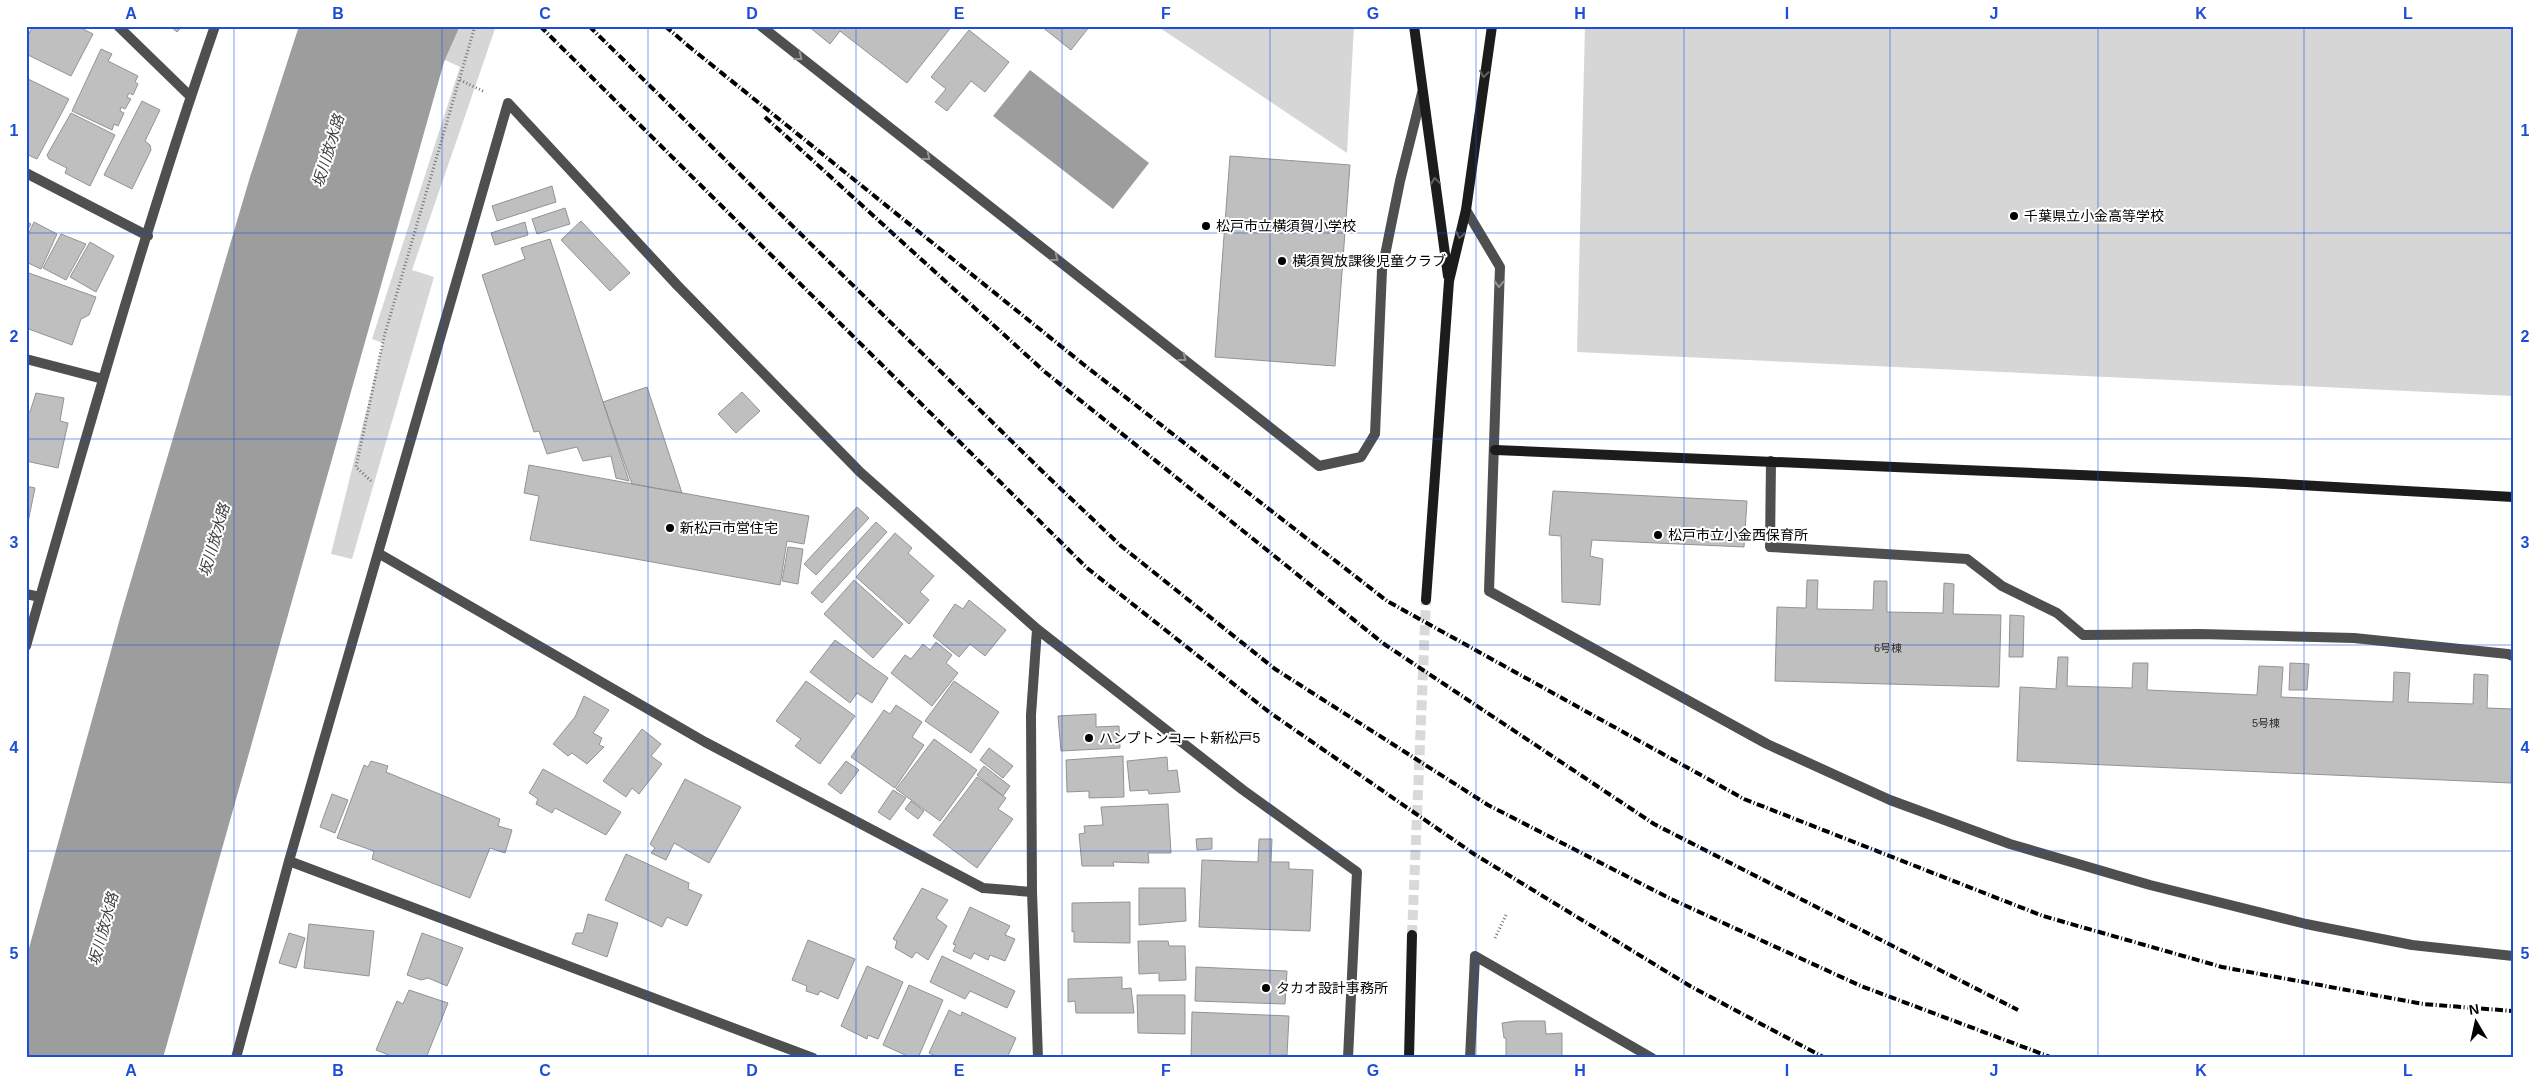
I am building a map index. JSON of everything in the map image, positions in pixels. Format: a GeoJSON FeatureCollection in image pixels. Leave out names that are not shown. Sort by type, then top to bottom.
{"type":"FeatureCollection","features":[{"type":"Feature","properties":{"kind":"street"},"geometry":{"type":"LineString","coordinates":[[118,26],[190,97]]}},
{"type":"Feature","properties":{"kind":"street"},"geometry":{"type":"LineString","coordinates":[[26,646],[103,378],[190,97],[215,26]]}},
{"type":"Feature","properties":{"kind":"street"},"geometry":{"type":"LineString","coordinates":[[761,26],[1320,466],[1362,457],[1375,434],[1382,270],[1400,181],[1422,94]]}},
{"type":"Feature","properties":{"kind":"street"},"geometry":{"type":"LineString","coordinates":[[1414,26],[1449,282]]}},
{"type":"Feature","properties":{"kind":"street"},"geometry":{"type":"LineString","coordinates":[[1426,600],[1449,282],[1466,210],[1492,26]]}},
{"type":"Feature","properties":{"kind":"street"},"geometry":{"type":"LineString","coordinates":[[236,1058],[289,861],[508,103],[677,285],[860,472],[1037,630],[1243,790],[1357,872],[1348,1058]]}},
{"type":"Feature","properties":{"kind":"street"},"geometry":{"type":"LineString","coordinates":[[26,173],[148,236]]}},
{"type":"Feature","properties":{"kind":"street"},"geometry":{"type":"LineString","coordinates":[[1466,210],[1500,266],[1489,591],[1767,744],[1890,800],[2010,844],[2150,886],[2306,924],[2412,945],[2513,956]]}},
{"type":"Feature","properties":{"kind":"street"},"geometry":{"type":"LineString","coordinates":[[26,360],[103,378]]}},
{"type":"Feature","properties":{"kind":"street"},"geometry":{"type":"LineString","coordinates":[[1495,450],[2236,481],[2513,496]]}},
{"type":"Feature","properties":{"kind":"street"},"geometry":{"type":"LineString","coordinates":[[1771,462],[1770,547],[1967,559],[2002,586],[2057,613],[2083,635],[2200,634],[2354,638],[2513,656]]}},
{"type":"Feature","properties":{"kind":"street"},"geometry":{"type":"LineString","coordinates":[[378,553],[705,742],[983,888],[1032,892]]}},
{"type":"Feature","properties":{"kind":"street"},"geometry":{"type":"LineString","coordinates":[[26,594],[40,596]]}},
{"type":"Feature","properties":{"kind":"street"},"geometry":{"type":"LineString","coordinates":[[1037,630],[1031,715],[1032,892],[1038,1058]]}},
{"type":"Feature","properties":{"kind":"street"},"geometry":{"type":"LineString","coordinates":[[289,861],[812,1058]]}},
{"type":"Feature","properties":{"kind":"street"},"geometry":{"type":"LineString","coordinates":[[1409,1058],[1412,934]]}},
{"type":"Feature","properties":{"kind":"street"},"geometry":{"type":"LineString","coordinates":[[1470,1058],[1475,956],[1652,1058]]}},
{"type":"Feature","properties":{"kind":"path"},"geometry":{"type":"LineString","coordinates":[[393,503],[356,467],[384,337],[475,26]]}},
{"type":"Feature","properties":{"kind":"shaded area"},"geometry":{"type":"Polygon","coordinates":[[[460,26],[496,26],[412,270],[434,277],[352,559],[331,554],[383,343],[372,339],[460,67],[445,60],[460,26]]]}},
{"type":"Feature","properties":{"kind":"shaded area"},"geometry":{"type":"Polygon","coordinates":[[[1157,26],[1354,26],[1347,153],[1157,26]]]}},
{"type":"Feature","properties":{"kind":"shaded area","name":"千葉県立小金高等学校"},"geometry":{"type":"Polygon","coordinates":[[[1585,26],[2513,26],[2513,396],[1577,352],[1585,26]]]}},
{"type":"Feature","properties":{"kind":"water","name":"坂川放水路"},"geometry":{"type":"Polygon","coordinates":[[[299,26],[460,26],[444,62],[163,1058],[26,1058],[26,959],[122,611],[250,177],[299,26]]]}},
{"type":"Feature","properties":{"kind":"water"},"geometry":{"type":"Polygon","coordinates":[[[1030,70],[1149,163],[1113,209],[993,116],[1030,70]]]}},
{"type":"Feature","properties":{"kind":"building"},"geometry":{"type":"Polygon","coordinates":[[[33,26],[77,26],[93,34],[71,76],[26,54],[26,39],[33,26]]]}},
{"type":"Feature","properties":{"kind":"building"},"geometry":{"type":"Polygon","coordinates":[[[170,26],[183,26],[177,32],[170,26]]]}},
{"type":"Feature","properties":{"kind":"building"},"geometry":{"type":"Polygon","coordinates":[[[808,26],[952,26],[907,83],[840,31],[830,44],[808,26]]]}},
{"type":"Feature","properties":{"kind":"building"},"geometry":{"type":"Polygon","coordinates":[[[1041,26],[1090,26],[1071,50],[1041,26]]]}},
{"type":"Feature","properties":{"kind":"building"},"geometry":{"type":"Polygon","coordinates":[[[969,30],[1009,62],[985,92],[971,81],[947,111],[935,102],[946,89],[931,77],[969,30]]]}},
{"type":"Feature","properties":{"kind":"building"},"geometry":{"type":"Polygon","coordinates":[[[101,49],[112,54],[108,61],[138,76],[135,82],[138,84],[133,95],[129,93],[127,97],[131,99],[125,109],[121,107],[120,111],[124,113],[118,126],[114,124],[112,130],[72,111],[101,49]]]}},
{"type":"Feature","properties":{"kind":"building"},"geometry":{"type":"Polygon","coordinates":[[[26,78],[69,99],[37,159],[26,154],[26,78]]]}},
{"type":"Feature","properties":{"kind":"building"},"geometry":{"type":"Polygon","coordinates":[[[142,101],[160,110],[145,141],[150,145],[151,150],[132,189],[104,175],[142,101]]]}},
{"type":"Feature","properties":{"kind":"building"},"geometry":{"type":"Polygon","coordinates":[[[71,113],[115,135],[90,186],[65,173],[67,168],[49,159],[47,155],[71,113]]]}},
{"type":"Feature","properties":{"kind":"building","name":"横須賀放課後児童クラブ"},"geometry":{"type":"Polygon","coordinates":[[[1230,156],[1350,165],[1335,366],[1215,357],[1230,156]]]}},
{"type":"Feature","properties":{"kind":"building"},"geometry":{"type":"Polygon","coordinates":[[[552,186],[556,202],[497,221],[492,206],[552,186]]]}},
{"type":"Feature","properties":{"kind":"building"},"geometry":{"type":"Polygon","coordinates":[[[565,208],[570,224],[537,234],[532,219],[565,208]]]}},
{"type":"Feature","properties":{"kind":"building"},"geometry":{"type":"Polygon","coordinates":[[[26,221],[31,224],[26,233],[26,221]]]}},
{"type":"Feature","properties":{"kind":"building"},"geometry":{"type":"Polygon","coordinates":[[[581,221],[630,273],[610,291],[561,240],[581,221]]]}},
{"type":"Feature","properties":{"kind":"building"},"geometry":{"type":"Polygon","coordinates":[[[34,222],[57,234],[41,269],[26,262],[26,239],[34,222]]]}},
{"type":"Feature","properties":{"kind":"building"},"geometry":{"type":"Polygon","coordinates":[[[525,222],[528,235],[495,245],[491,233],[525,222]]]}},
{"type":"Feature","properties":{"kind":"building"},"geometry":{"type":"Polygon","coordinates":[[[61,234],[86,244],[66,280],[43,268],[61,234]]]}},
{"type":"Feature","properties":{"kind":"building"},"geometry":{"type":"Polygon","coordinates":[[[550,239],[629,481],[616,478],[611,456],[583,461],[577,447],[547,454],[539,431],[534,432],[482,275],[525,259],[521,248],[550,239]]]}},
{"type":"Feature","properties":{"kind":"building"},"geometry":{"type":"Polygon","coordinates":[[[90,242],[114,256],[96,292],[70,277],[90,242]]]}},
{"type":"Feature","properties":{"kind":"building"},"geometry":{"type":"Polygon","coordinates":[[[26,272],[96,297],[89,315],[81,319],[72,345],[26,328],[26,272]]]}},
{"type":"Feature","properties":{"kind":"building"},"geometry":{"type":"Polygon","coordinates":[[[647,387],[682,493],[632,484],[603,402],[647,387]]]}},
{"type":"Feature","properties":{"kind":"building"},"geometry":{"type":"Polygon","coordinates":[[[742,392],[760,411],[736,433],[718,414],[742,392]]]}},
{"type":"Feature","properties":{"kind":"building"},"geometry":{"type":"Polygon","coordinates":[[[36,393],[64,398],[60,421],[68,423],[58,468],[26,461],[26,412],[30,412],[36,393]]]}},
{"type":"Feature","properties":{"kind":"building","name":"新松戸市営住宅"},"geometry":{"type":"Polygon","coordinates":[[[529,465],[809,516],[804,544],[787,541],[780,585],[530,540],[539,496],[524,493],[529,465]]]}},
{"type":"Feature","properties":{"kind":"building"},"geometry":{"type":"Polygon","coordinates":[[[26,486],[35,488],[26,532],[26,486]]]}},
{"type":"Feature","properties":{"kind":"building"},"geometry":{"type":"Polygon","coordinates":[[[1553,491],[1747,501],[1744,547],[1592,540],[1590,556],[1603,559],[1600,605],[1562,602],[1561,536],[1549,535],[1553,491]]]}},
{"type":"Feature","properties":{"kind":"building"},"geometry":{"type":"Polygon","coordinates":[[[857,507],[869,518],[816,575],[804,564],[857,507]]]}},
{"type":"Feature","properties":{"kind":"building"},"geometry":{"type":"Polygon","coordinates":[[[876,522],[887,532],[822,603],[811,593],[876,522]]]}},
{"type":"Feature","properties":{"kind":"building"},"geometry":{"type":"Polygon","coordinates":[[[895,533],[912,548],[908,553],[934,576],[920,592],[929,600],[909,624],[856,577],[895,533]]]}},
{"type":"Feature","properties":{"kind":"building"},"geometry":{"type":"Polygon","coordinates":[[[788,547],[803,549],[798,584],[782,581],[788,547]]]}},
{"type":"Feature","properties":{"kind":"building"},"geometry":{"type":"Polygon","coordinates":[[[854,580],[903,624],[873,658],[824,614],[854,580]]]}},
{"type":"Feature","properties":{"kind":"building"},"geometry":{"type":"Polygon","coordinates":[[[1807,580],[1818,580],[1817,609],[1873,610],[1874,581],[1887,581],[1887,612],[1943,613],[1944,583],[1954,584],[1953,614],[2001,615],[1999,687],[1775,681],[1777,607],[1806,608],[1807,580]]]}},
{"type":"Feature","properties":{"kind":"building"},"geometry":{"type":"Polygon","coordinates":[[[969,600],[1006,630],[985,656],[970,644],[959,657],[933,636],[955,604],[963,609],[969,600]]]}},
{"type":"Feature","properties":{"kind":"building"},"geometry":{"type":"Polygon","coordinates":[[[2010,615],[2024,616],[2023,657],[2009,657],[2010,615]]]}},
{"type":"Feature","properties":{"kind":"building"},"geometry":{"type":"Polygon","coordinates":[[[835,640],[888,678],[872,703],[857,693],[850,703],[810,672],[835,640]]]}},
{"type":"Feature","properties":{"kind":"building"},"geometry":{"type":"Polygon","coordinates":[[[936,642],[952,655],[946,663],[958,673],[932,706],[891,673],[905,655],[911,659],[923,644],[930,650],[936,642]]]}},
{"type":"Feature","properties":{"kind":"building"},"geometry":{"type":"Polygon","coordinates":[[[2058,657],[2068,657],[2067,686],[2132,688],[2133,663],[2148,663],[2147,690],[2257,695],[2259,666],[2283,667],[2281,697],[2393,702],[2394,672],[2410,673],[2408,702],[2473,704],[2474,674],[2488,675],[2487,708],[2513,709],[2511,783],[2017,761],[2020,687],[2056,689],[2058,657]]]}},
{"type":"Feature","properties":{"kind":"building"},"geometry":{"type":"Polygon","coordinates":[[[2290,663],[2309,664],[2307,690],[2289,690],[2290,663]]]}},
{"type":"Feature","properties":{"kind":"building"},"geometry":{"type":"Polygon","coordinates":[[[806,681],[855,716],[820,764],[795,746],[801,739],[776,721],[806,681]]]}},
{"type":"Feature","properties":{"kind":"building"},"geometry":{"type":"Polygon","coordinates":[[[954,681],[999,712],[971,753],[925,721],[954,681]]]}},
{"type":"Feature","properties":{"kind":"building"},"geometry":{"type":"Polygon","coordinates":[[[584,696],[609,710],[593,733],[602,738],[599,745],[604,747],[587,764],[572,753],[568,756],[553,744],[575,717],[584,696]]]}},
{"type":"Feature","properties":{"kind":"building"},"geometry":{"type":"Polygon","coordinates":[[[896,705],[922,722],[912,737],[924,745],[895,788],[851,757],[884,710],[890,714],[896,705]]]}},
{"type":"Feature","properties":{"kind":"building","name":"ハンプトンコート新松戸5"},"geometry":{"type":"Polygon","coordinates":[[[1096,714],[1096,727],[1119,726],[1120,748],[1061,751],[1058,716],[1096,714]]]}},
{"type":"Feature","properties":{"kind":"building"},"geometry":{"type":"Polygon","coordinates":[[[642,729],[661,744],[651,756],[662,764],[639,794],[632,788],[626,797],[603,781],[642,729]]]}},
{"type":"Feature","properties":{"kind":"building"},"geometry":{"type":"Polygon","coordinates":[[[934,739],[977,770],[940,821],[896,789],[934,739]]]}},
{"type":"Feature","properties":{"kind":"building"},"geometry":{"type":"Polygon","coordinates":[[[989,748],[1013,766],[1003,778],[980,760],[989,748]]]}},
{"type":"Feature","properties":{"kind":"building"},"geometry":{"type":"Polygon","coordinates":[[[1123,756],[1124,797],[1089,798],[1089,791],[1067,792],[1066,760],[1123,756]]]}},
{"type":"Feature","properties":{"kind":"building"},"geometry":{"type":"Polygon","coordinates":[[[1167,757],[1168,771],[1177,770],[1180,792],[1149,794],[1148,790],[1130,791],[1127,761],[1167,757]]]}},
{"type":"Feature","properties":{"kind":"building"},"geometry":{"type":"Polygon","coordinates":[[[371,761],[388,766],[386,772],[500,819],[498,826],[512,830],[505,853],[490,848],[470,898],[372,859],[374,851],[337,838],[364,765],[368,767],[371,761]]]}},
{"type":"Feature","properties":{"kind":"building"},"geometry":{"type":"Polygon","coordinates":[[[846,761],[859,770],[841,794],[828,784],[846,761]]]}},
{"type":"Feature","properties":{"kind":"building"},"geometry":{"type":"Polygon","coordinates":[[[984,766],[1010,786],[1003,796],[977,775],[984,766]]]}},
{"type":"Feature","properties":{"kind":"building"},"geometry":{"type":"Polygon","coordinates":[[[543,769],[621,812],[606,835],[555,808],[552,813],[536,804],[538,799],[529,793],[543,769]]]}},
{"type":"Feature","properties":{"kind":"building"},"geometry":{"type":"Polygon","coordinates":[[[977,777],[1006,798],[998,809],[1013,819],[977,868],[933,835],[977,777]]]}},
{"type":"Feature","properties":{"kind":"building"},"geometry":{"type":"Polygon","coordinates":[[[685,779],[741,807],[709,863],[674,843],[666,860],[651,853],[655,848],[650,844],[685,779]]]}},
{"type":"Feature","properties":{"kind":"building"},"geometry":{"type":"Polygon","coordinates":[[[893,790],[906,798],[890,820],[878,812],[893,790]]]}},
{"type":"Feature","properties":{"kind":"building"},"geometry":{"type":"Polygon","coordinates":[[[332,794],[348,800],[335,833],[320,827],[332,794]]]}},
{"type":"Feature","properties":{"kind":"building"},"geometry":{"type":"Polygon","coordinates":[[[911,801],[924,811],[918,819],[905,809],[911,801]]]}},
{"type":"Feature","properties":{"kind":"building"},"geometry":{"type":"Polygon","coordinates":[[[1168,804],[1171,853],[1148,853],[1149,863],[1113,862],[1114,866],[1082,866],[1079,834],[1085,833],[1084,826],[1103,825],[1101,807],[1168,804]]]}},
{"type":"Feature","properties":{"kind":"building"},"geometry":{"type":"Polygon","coordinates":[[[1212,838],[1212,849],[1197,850],[1196,839],[1212,838]]]}},
{"type":"Feature","properties":{"kind":"building"},"geometry":{"type":"Polygon","coordinates":[[[1259,839],[1272,839],[1271,862],[1289,862],[1289,869],[1313,870],[1310,931],[1199,927],[1202,860],[1258,862],[1259,839]]]}},
{"type":"Feature","properties":{"kind":"building"},"geometry":{"type":"Polygon","coordinates":[[[626,854],[689,883],[688,889],[702,895],[687,926],[667,917],[662,927],[605,900],[626,854]]]}},
{"type":"Feature","properties":{"kind":"building"},"geometry":{"type":"Polygon","coordinates":[[[922,888],[948,900],[936,918],[947,926],[928,960],[916,952],[912,958],[895,948],[897,941],[893,939],[922,888]]]}},
{"type":"Feature","properties":{"kind":"building"},"geometry":{"type":"Polygon","coordinates":[[[1139,888],[1185,888],[1186,921],[1139,925],[1139,888]]]}},
{"type":"Feature","properties":{"kind":"building"},"geometry":{"type":"Polygon","coordinates":[[[1130,902],[1130,943],[1074,942],[1072,903],[1130,902]]]}},
{"type":"Feature","properties":{"kind":"building"},"geometry":{"type":"Polygon","coordinates":[[[970,907],[1010,926],[1005,935],[1015,939],[1005,961],[990,955],[988,960],[974,953],[971,959],[953,951],[956,945],[953,944],[970,907]]]}},
{"type":"Feature","properties":{"kind":"building"},"geometry":{"type":"Polygon","coordinates":[[[588,914],[618,923],[607,957],[572,944],[576,933],[583,933],[588,914]]]}},
{"type":"Feature","properties":{"kind":"building"},"geometry":{"type":"Polygon","coordinates":[[[309,924],[374,931],[369,976],[304,968],[309,924]]]}},
{"type":"Feature","properties":{"kind":"building"},"geometry":{"type":"Polygon","coordinates":[[[289,933],[305,938],[296,968],[279,963],[289,933]]]}},
{"type":"Feature","properties":{"kind":"building"},"geometry":{"type":"Polygon","coordinates":[[[422,933],[463,948],[447,986],[428,978],[421,980],[407,975],[422,933]]]}},
{"type":"Feature","properties":{"kind":"building"},"geometry":{"type":"Polygon","coordinates":[[[808,940],[855,959],[838,999],[820,991],[818,995],[806,991],[807,986],[792,980],[808,940]]]}},
{"type":"Feature","properties":{"kind":"building"},"geometry":{"type":"Polygon","coordinates":[[[1138,941],[1168,941],[1169,946],[1185,946],[1186,980],[1159,981],[1159,973],[1139,974],[1138,941]]]}},
{"type":"Feature","properties":{"kind":"building"},"geometry":{"type":"Polygon","coordinates":[[[942,956],[1015,991],[1007,1008],[970,991],[965,999],[930,982],[942,956]]]}},
{"type":"Feature","properties":{"kind":"building"},"geometry":{"type":"Polygon","coordinates":[[[867,966],[903,982],[878,1039],[868,1035],[867,1039],[841,1026],[867,966]]]}},
{"type":"Feature","properties":{"kind":"building"},"geometry":{"type":"Polygon","coordinates":[[[1196,967],[1287,971],[1285,1004],[1195,1001],[1196,967]]]}},
{"type":"Feature","properties":{"kind":"building"},"geometry":{"type":"Polygon","coordinates":[[[1122,977],[1122,989],[1131,988],[1134,1013],[1076,1013],[1075,1001],[1068,1002],[1068,979],[1122,977]]]}},
{"type":"Feature","properties":{"kind":"building"},"geometry":{"type":"Polygon","coordinates":[[[909,985],[943,1000],[918,1058],[912,1058],[883,1045],[909,985]]]}},
{"type":"Feature","properties":{"kind":"building"},"geometry":{"type":"Polygon","coordinates":[[[409,990],[448,1003],[426,1058],[396,1058],[376,1050],[397,1001],[403,1004],[409,990]]]}},
{"type":"Feature","properties":{"kind":"building"},"geometry":{"type":"Polygon","coordinates":[[[1137,995],[1185,995],[1185,1034],[1138,1033],[1137,995]]]}},
{"type":"Feature","properties":{"kind":"building"},"geometry":{"type":"Polygon","coordinates":[[[949,1010],[961,1016],[962,1012],[1016,1038],[1007,1058],[940,1058],[929,1053],[949,1010]]]}},
{"type":"Feature","properties":{"kind":"building"},"geometry":{"type":"Polygon","coordinates":[[[1192,1012],[1289,1016],[1287,1055],[1191,1058],[1192,1012]]]}},
{"type":"Feature","properties":{"kind":"building"},"geometry":{"type":"Polygon","coordinates":[[[1545,1021],[1546,1034],[1562,1033],[1562,1057],[1506,1058],[1506,1038],[1504,1038],[1502,1023],[1545,1021]]]}},
{"type":"Feature","properties":{"kind":"tunnel"},"geometry":{"type":"LineString","coordinates":[[1412,935],[1426,600]]}},
{"type":"Feature","properties":{"kind":"railway"},"geometry":{"type":"LineString","coordinates":[[540,26],[1087,568],[1269,712],[1474,854],[1690,986],[1825,1058]]}},
{"type":"Feature","properties":{"kind":"railway"},"geometry":{"type":"LineString","coordinates":[[589,26],[1043,472],[1121,546],[1275,669],[1488,805],[1671,899],[1861,986],[2053,1058]]}},
{"type":"Feature","properties":{"kind":"railway"},"geometry":{"type":"LineString","coordinates":[[665,26],[692,49]]}},
{"type":"Feature","properties":{"kind":"railway"},"geometry":{"type":"LineString","coordinates":[[687,45],[1083,364],[1387,601],[1744,799],[2043,916],[2222,967],[2423,1004],[2513,1011]]}},
{"type":"Feature","properties":{"kind":"railway"},"geometry":{"type":"LineString","coordinates":[[765,117],[1045,372],[1384,644],[1654,824],[2018,1010]]}},
{"type":"Feature","properties":{"kind":"place","name":"千葉県立小金高等学校"},"geometry":{"type":"Point","coordinates":[2014,216]}},
{"type":"Feature","properties":{"kind":"place","name":"松戸市立横須賀小学校"},"geometry":{"type":"Point","coordinates":[1206,226]}},
{"type":"Feature","properties":{"kind":"place","name":"横須賀放課後児童クラブ"},"geometry":{"type":"Point","coordinates":[1282,261]}},
{"type":"Feature","properties":{"kind":"place","name":"新松戸市営住宅"},"geometry":{"type":"Point","coordinates":[670,528]}},
{"type":"Feature","properties":{"kind":"place","name":"松戸市立小金西保育所"},"geometry":{"type":"Point","coordinates":[1658,535]}},
{"type":"Feature","properties":{"kind":"place","name":"ハンプトンコート新松戸5"},"geometry":{"type":"Point","coordinates":[1089,738]}},
{"type":"Feature","properties":{"kind":"place","name":"タカオ設計事務所"},"geometry":{"type":"Point","coordinates":[1266,988]}}]}
